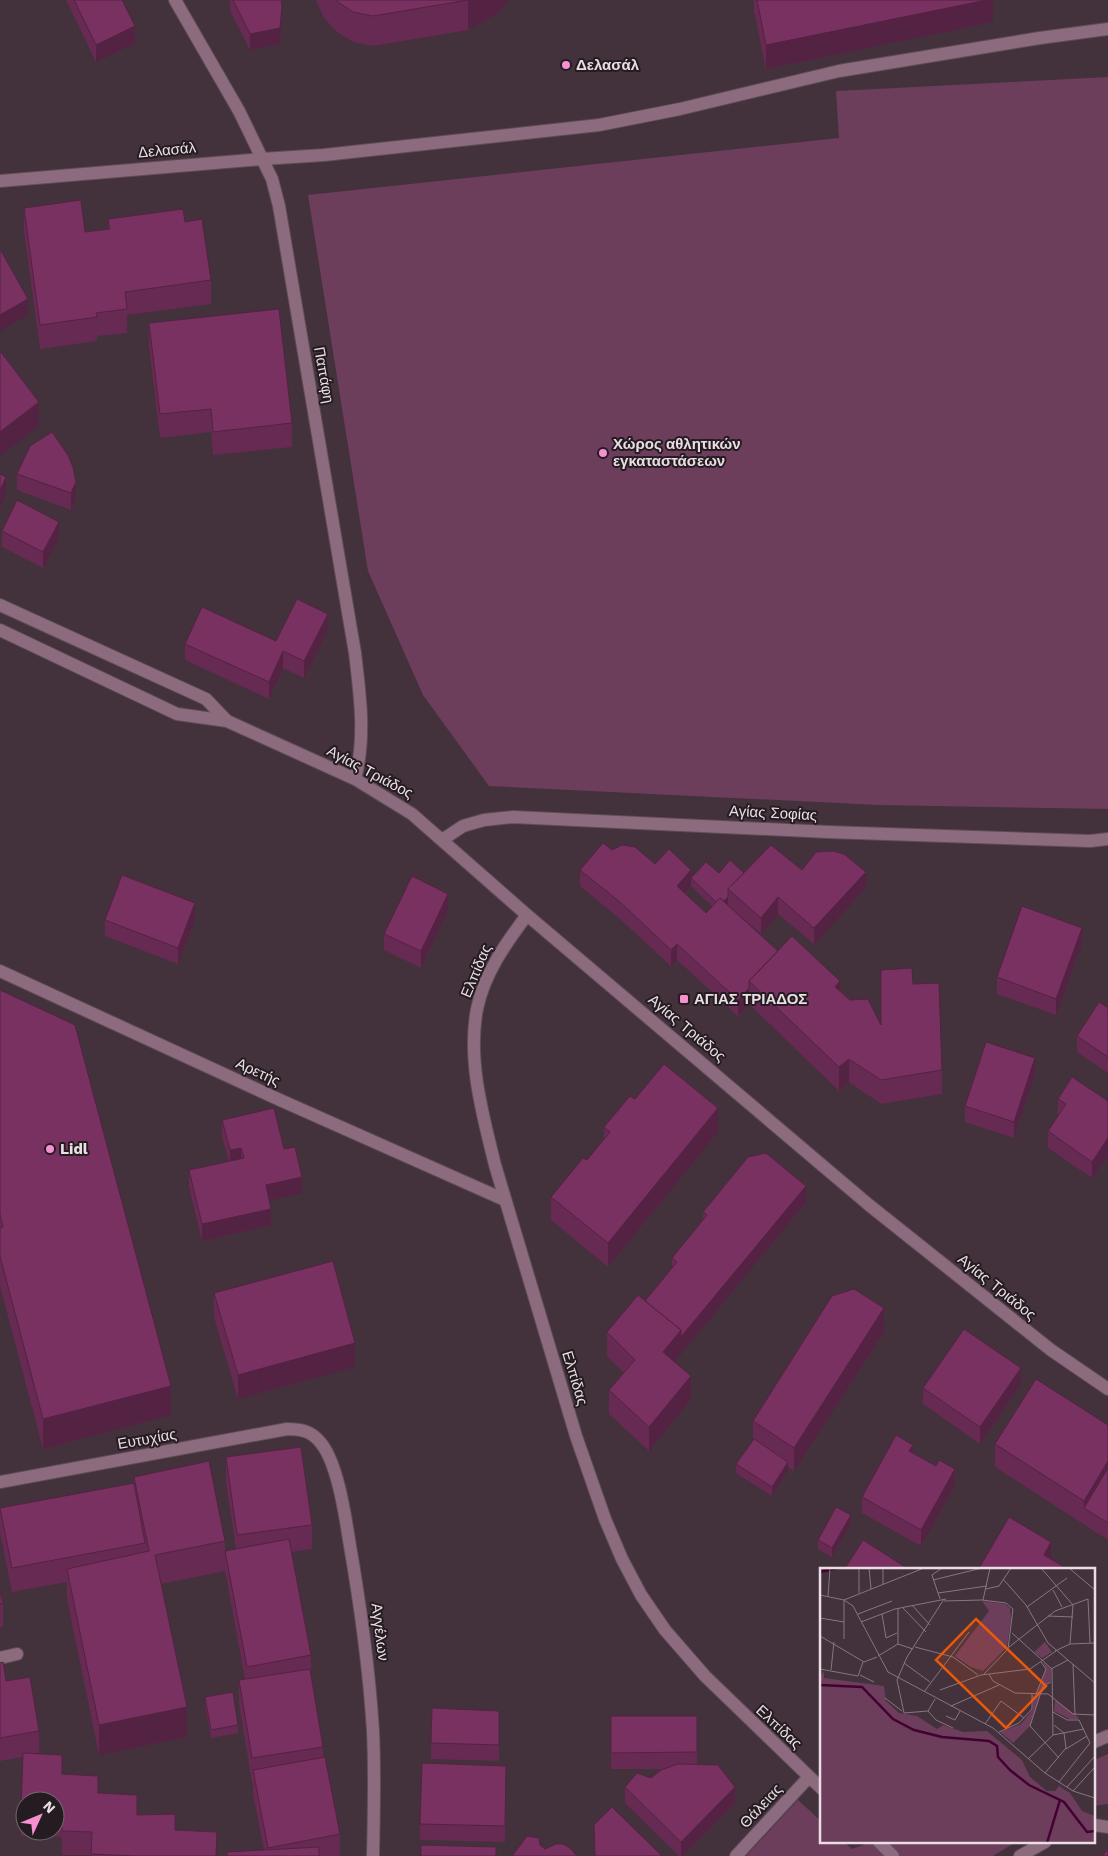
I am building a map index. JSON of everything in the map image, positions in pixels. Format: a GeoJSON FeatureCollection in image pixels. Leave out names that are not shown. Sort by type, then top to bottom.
{"type":"FeatureCollection","features":[{"type":"Feature","properties":{"kind":"street","name":"Παπάφη"},"geometry":{"type":"LineString","coordinates":[[175,0],[239,111],[272,179],[280,206],[355,653],[361,703],[360,761],[355,779]]}},
{"type":"Feature","properties":{"kind":"street","name":"Δελασάλ"},"geometry":{"type":"LineString","coordinates":[[0,181],[324,155],[600,125],[680,109],[839,71],[1040,38],[1108,29]]}},
{"type":"Feature","properties":{"kind":"street","name":"Αγίας Τριάδος"},"geometry":{"type":"LineString","coordinates":[[0,605],[206,699],[227,721]]}},
{"type":"Feature","properties":{"kind":"street","name":"Αγίας Τριάδος"},"geometry":{"type":"LineString","coordinates":[[0,630],[177,714],[227,721],[355,779],[412,814],[869,1205],[1051,1350],[1108,1389]]}},
{"type":"Feature","properties":{"kind":"street","name":"Αγίας Σοφίας"},"geometry":{"type":"LineString","coordinates":[[442,840],[463,826],[484,820],[513,817],[837,832],[1083,841],[1108,839]]}},
{"type":"Feature","properties":{"kind":"street","name":"Ελπίδας"},"geometry":{"type":"LineString","coordinates":[[528,915],[499,954],[477,1009],[475,1034],[476,1071],[487,1133],[505,1200],[558,1381],[579,1445],[605,1519],[622,1559],[652,1613],[684,1654],[740,1712],[820,1787]]}},
{"type":"Feature","properties":{"kind":"street","name":"Αρετής"},"geometry":{"type":"LineString","coordinates":[[0,970],[288,1104],[505,1200]]}},
{"type":"Feature","properties":{"kind":"street","name":"Ευτυχίας"},"geometry":{"type":"LineString","coordinates":[[0,1482],[300,1429]]}},
{"type":"Feature","properties":{"kind":"street","name":"Αγγέλων"},"geometry":{"type":"LineString","coordinates":[[300,1429],[312,1434],[325,1449],[336,1477],[346,1521],[369,1672],[373,1733],[373,1856]]}},
{"type":"Feature","properties":{"kind":"street"},"geometry":{"type":"LineString","coordinates":[[0,1658],[17,1654]]}},
{"type":"Feature","properties":{"kind":"street"},"geometry":{"type":"LineString","coordinates":[[1096,1741],[1108,1736]]}},
{"type":"Feature","properties":{"kind":"street","name":"Θάλειας"},"geometry":{"type":"LineString","coordinates":[[736,1856],[810,1777]]}},
{"type":"Feature","properties":{"kind":"street"},"geometry":{"type":"LineString","coordinates":[[881,1844],[893,1856]]}},
{"type":"Feature","properties":{"kind":"street"},"geometry":{"type":"LineString","coordinates":[[1020,1856],[1042,1844]]}},
{"type":"Feature","properties":{"kind":"shaded area","name":"Χώρος αθλητικών εγκαταστάσεων"},"geometry":{"type":"Polygon","coordinates":[[[1108,77],[1108,809],[878,805],[489,786],[423,695],[368,571],[308,195],[839,138],[836,91],[1108,77]]]}},
{"type":"Feature","properties":{"kind":"shaded area"},"geometry":{"type":"Polygon","coordinates":[[[1108,1754],[1108,1804],[1096,1806],[1096,1759],[1108,1754]]]}},
{"type":"Feature","properties":{"kind":"shaded area"},"geometry":{"type":"Polygon","coordinates":[[[798,1800],[820,1820],[820,1844],[846,1844],[852,1849],[866,1844],[1013,1844],[993,1856],[746,1856],[798,1800]]]}},
{"type":"Feature","properties":{"kind":"building"},"geometry":{"type":"Polygon","coordinates":[[[74,0],[122,0],[135,26],[96,45],[74,0]]]}},
{"type":"Feature","properties":{"kind":"building"},"geometry":{"type":"Polygon","coordinates":[[[233,0],[281,0],[280,28],[250,34],[233,0]]]}},
{"type":"Feature","properties":{"kind":"building"},"geometry":{"type":"Polygon","coordinates":[[[335,0],[468,0],[373,16],[353,12],[335,0]]]}},
{"type":"Feature","properties":{"kind":"building"},"geometry":{"type":"Polygon","coordinates":[[[757,0],[987,0],[766,45],[757,0]]]}},
{"type":"Feature","properties":{"kind":"building"},"geometry":{"type":"Polygon","coordinates":[[[81,200],[85,232],[110,229],[108,219],[183,209],[185,222],[202,219],[211,280],[125,292],[127,309],[96,313],[97,317],[40,325],[24,208],[81,200]]]}},
{"type":"Feature","properties":{"kind":"building"},"geometry":{"type":"Polygon","coordinates":[[[0,249],[28,299],[0,315],[0,249]]]}},
{"type":"Feature","properties":{"kind":"building"},"geometry":{"type":"Polygon","coordinates":[[[279,309],[292,423],[213,432],[211,409],[160,414],[149,323],[279,309]]]}},
{"type":"Feature","properties":{"kind":"building"},"geometry":{"type":"Polygon","coordinates":[[[0,351],[39,402],[0,432],[0,351]]]}},
{"type":"Feature","properties":{"kind":"building"},"geometry":{"type":"Polygon","coordinates":[[[52,432],[68,455],[73,467],[76,482],[71,493],[17,474],[30,446],[52,432]]]}},
{"type":"Feature","properties":{"kind":"building"},"geometry":{"type":"Polygon","coordinates":[[[0,474],[6,477],[0,491],[0,474]]]}},
{"type":"Feature","properties":{"kind":"building"},"geometry":{"type":"Polygon","coordinates":[[[17,500],[59,522],[43,552],[2,531],[17,500]]]}},
{"type":"Feature","properties":{"kind":"building"},"geometry":{"type":"Polygon","coordinates":[[[297,599],[328,614],[304,661],[283,651],[269,682],[185,644],[202,607],[276,641],[297,599]]]}},
{"type":"Feature","properties":{"kind":"building"},"geometry":{"type":"Polygon","coordinates":[[[603,843],[612,850],[622,845],[635,847],[655,864],[669,849],[691,870],[677,886],[706,913],[720,898],[778,951],[749,981],[749,988],[738,1000],[677,944],[671,950],[620,902],[580,870],[603,843]]]}},
{"type":"Feature","properties":{"kind":"building"},"geometry":{"type":"Polygon","coordinates":[[[771,845],[802,870],[816,852],[833,851],[844,854],[866,872],[814,928],[778,897],[761,918],[728,889],[771,845]]]}},
{"type":"Feature","properties":{"kind":"building"},"geometry":{"type":"Polygon","coordinates":[[[730,860],[744,873],[728,889],[728,897],[724,901],[720,898],[716,902],[691,878],[706,862],[719,873],[730,860]]]}},
{"type":"Feature","properties":{"kind":"building"},"geometry":{"type":"Polygon","coordinates":[[[122,875],[195,903],[178,948],[105,920],[122,875]]]}},
{"type":"Feature","properties":{"kind":"building"},"geometry":{"type":"Polygon","coordinates":[[[412,876],[448,894],[421,951],[384,934],[412,876]]]}},
{"type":"Feature","properties":{"kind":"building"},"geometry":{"type":"Polygon","coordinates":[[[1022,906],[1082,928],[1056,999],[997,977],[1022,906]]]}},
{"type":"Feature","properties":{"kind":"building"},"geometry":{"type":"Polygon","coordinates":[[[792,936],[840,981],[835,987],[850,1000],[868,999],[881,1025],[881,970],[912,968],[913,984],[939,983],[942,1070],[881,1080],[849,1059],[839,1067],[749,981],[792,936]]]}},
{"type":"Feature","properties":{"kind":"building","name":"Lidl"},"geometry":{"type":"Polygon","coordinates":[[[0,990],[75,1025],[171,1386],[43,1419],[0,1256],[0,1228],[3,1227],[0,1214],[0,990]]]}},
{"type":"Feature","properties":{"kind":"building"},"geometry":{"type":"Polygon","coordinates":[[[1099,1002],[1108,1008],[1108,1057],[1077,1036],[1099,1002]]]}},
{"type":"Feature","properties":{"kind":"building"},"geometry":{"type":"Polygon","coordinates":[[[986,1042],[1035,1058],[1014,1122],[965,1106],[986,1042]]]}},
{"type":"Feature","properties":{"kind":"building"},"geometry":{"type":"Polygon","coordinates":[[[664,1064],[718,1108],[608,1243],[551,1197],[583,1158],[587,1160],[610,1132],[604,1127],[630,1096],[635,1099],[664,1064]]]}},
{"type":"Feature","properties":{"kind":"building"},"geometry":{"type":"Polygon","coordinates":[[[1072,1077],[1108,1101],[1108,1138],[1092,1162],[1048,1131],[1066,1104],[1058,1099],[1072,1077]]]}},
{"type":"Feature","properties":{"kind":"building"},"geometry":{"type":"Polygon","coordinates":[[[274,1108],[284,1149],[295,1147],[302,1177],[266,1185],[271,1209],[202,1224],[189,1170],[244,1158],[241,1148],[230,1150],[222,1120],[274,1108]]]}},
{"type":"Feature","properties":{"kind":"building"},"geometry":{"type":"Polygon","coordinates":[[[766,1153],[806,1186],[681,1337],[681,1330],[645,1301],[677,1262],[672,1258],[707,1215],[703,1212],[748,1157],[766,1153]]]}},
{"type":"Feature","properties":{"kind":"building"},"geometry":{"type":"Polygon","coordinates":[[[333,1261],[355,1343],[238,1375],[214,1293],[333,1261]]]}},
{"type":"Feature","properties":{"kind":"building"},"geometry":{"type":"Polygon","coordinates":[[[854,1289],[884,1308],[794,1448],[753,1421],[832,1296],[854,1289]]]}},
{"type":"Feature","properties":{"kind":"building"},"geometry":{"type":"Polygon","coordinates":[[[638,1295],[681,1330],[663,1352],[691,1376],[649,1427],[609,1390],[635,1360],[607,1332],[638,1295]]]}},
{"type":"Feature","properties":{"kind":"building"},"geometry":{"type":"Polygon","coordinates":[[[964,1329],[1021,1368],[980,1427],[923,1388],[964,1329]]]}},
{"type":"Feature","properties":{"kind":"building"},"geometry":{"type":"Polygon","coordinates":[[[1036,1379],[1108,1425],[1108,1461],[1084,1501],[995,1444],[1036,1379]]]}},
{"type":"Feature","properties":{"kind":"building"},"geometry":{"type":"Polygon","coordinates":[[[896,1435],[913,1445],[909,1451],[936,1466],[939,1460],[955,1469],[921,1530],[862,1497],[896,1435]]]}},
{"type":"Feature","properties":{"kind":"building"},"geometry":{"type":"Polygon","coordinates":[[[754,1439],[788,1462],[772,1487],[736,1464],[754,1439]]]}},
{"type":"Feature","properties":{"kind":"building"},"geometry":{"type":"Polygon","coordinates":[[[301,1447],[312,1525],[237,1535],[226,1457],[301,1447]]]}},
{"type":"Feature","properties":{"kind":"building"},"geometry":{"type":"Polygon","coordinates":[[[209,1461],[225,1541],[155,1555],[187,1707],[99,1725],[67,1569],[149,1551],[134,1477],[209,1461]]]}},
{"type":"Feature","properties":{"kind":"building"},"geometry":{"type":"Polygon","coordinates":[[[1108,1468],[1108,1523],[1084,1508],[1108,1468]]]}},
{"type":"Feature","properties":{"kind":"building"},"geometry":{"type":"Polygon","coordinates":[[[134,1483],[145,1543],[12,1568],[0,1508],[134,1483]]]}},
{"type":"Feature","properties":{"kind":"building"},"geometry":{"type":"Polygon","coordinates":[[[836,1507],[851,1515],[832,1548],[818,1540],[836,1507]]]}},
{"type":"Feature","properties":{"kind":"building"},"geometry":{"type":"Polygon","coordinates":[[[1009,1517],[1051,1542],[1044,1555],[1066,1568],[979,1568],[1009,1517]]]}},
{"type":"Feature","properties":{"kind":"building"},"geometry":{"type":"Polygon","coordinates":[[[289,1539],[311,1655],[247,1667],[225,1551],[289,1539]]]}},
{"type":"Feature","properties":{"kind":"building"},"geometry":{"type":"Polygon","coordinates":[[[863,1540],[907,1568],[845,1568],[863,1540]]]}},
{"type":"Feature","properties":{"kind":"building"},"geometry":{"type":"Polygon","coordinates":[[[0,1590],[3,1603],[0,1604],[0,1590]]]}},
{"type":"Feature","properties":{"kind":"building"},"geometry":{"type":"Polygon","coordinates":[[[3,1662],[6,1681],[30,1677],[39,1731],[0,1738],[0,1663],[3,1662]]]}},
{"type":"Feature","properties":{"kind":"building"},"geometry":{"type":"Polygon","coordinates":[[[310,1669],[323,1747],[252,1758],[239,1680],[310,1669]]]}},
{"type":"Feature","properties":{"kind":"building"},"geometry":{"type":"Polygon","coordinates":[[[233,1692],[238,1725],[211,1730],[205,1697],[233,1692]]]}},
{"type":"Feature","properties":{"kind":"building"},"geometry":{"type":"Polygon","coordinates":[[[432,1708],[499,1711],[499,1745],[431,1743],[432,1708]]]}},
{"type":"Feature","properties":{"kind":"building"},"geometry":{"type":"Polygon","coordinates":[[[611,1716],[697,1716],[697,1752],[611,1753],[611,1716]]]}},
{"type":"Feature","properties":{"kind":"building"},"geometry":{"type":"Polygon","coordinates":[[[23,1753],[62,1755],[62,1774],[98,1776],[98,1793],[137,1795],[137,1815],[175,1814],[175,1830],[217,1832],[216,1856],[91,1854],[92,1832],[65,1831],[65,1791],[22,1791],[23,1753]]]}},
{"type":"Feature","properties":{"kind":"building"},"geometry":{"type":"Polygon","coordinates":[[[325,1757],[340,1834],[268,1848],[253,1770],[325,1757]]]}},
{"type":"Feature","properties":{"kind":"building"},"geometry":{"type":"Polygon","coordinates":[[[422,1763],[506,1766],[505,1826],[420,1824],[422,1763]]]}},
{"type":"Feature","properties":{"kind":"building"},"geometry":{"type":"Polygon","coordinates":[[[678,1764],[718,1765],[735,1787],[681,1842],[625,1787],[637,1773],[651,1778],[661,1770],[678,1764]]]}},
{"type":"Feature","properties":{"kind":"building"},"geometry":{"type":"Polygon","coordinates":[[[612,1807],[662,1856],[595,1856],[594,1825],[612,1807]]]}},
{"type":"Feature","properties":{"kind":"building"},"geometry":{"type":"Polygon","coordinates":[[[527,1836],[539,1838],[540,1845],[545,1849],[556,1844],[563,1844],[570,1848],[577,1856],[512,1856],[527,1836]]]}},
{"type":"Feature","properties":{"kind":"building"},"geometry":{"type":"Polygon","coordinates":[[[421,1845],[496,1847],[496,1856],[421,1856],[421,1845]]]}},
{"type":"Feature","properties":{"kind":"building"},"geometry":{"type":"Polygon","coordinates":[[[319,1847],[319,1856],[227,1856],[227,1852],[319,1847]]]}},
{"type":"Feature","properties":{"kind":"building"},"geometry":{"type":"Polygon","coordinates":[[[1108,1849],[1108,1856],[1102,1856],[1108,1849]]]}},
{"type":"Feature","properties":{"kind":"place","name":"Δελασάλ"},"geometry":{"type":"Point","coordinates":[566,65]}},
{"type":"Feature","properties":{"kind":"place","name":"Χώρος αθλητικών εγκαταστάσεων"},"geometry":{"type":"Point","coordinates":[603,453]}},
{"type":"Feature","properties":{"kind":"place","name":"ΑΓΙΑΣ ΤΡΙΑΔΟΣ"},"geometry":{"type":"Point","coordinates":[684,999]}},
{"type":"Feature","properties":{"kind":"place","name":"Lidl"},"geometry":{"type":"Point","coordinates":[50,1149]}}]}
